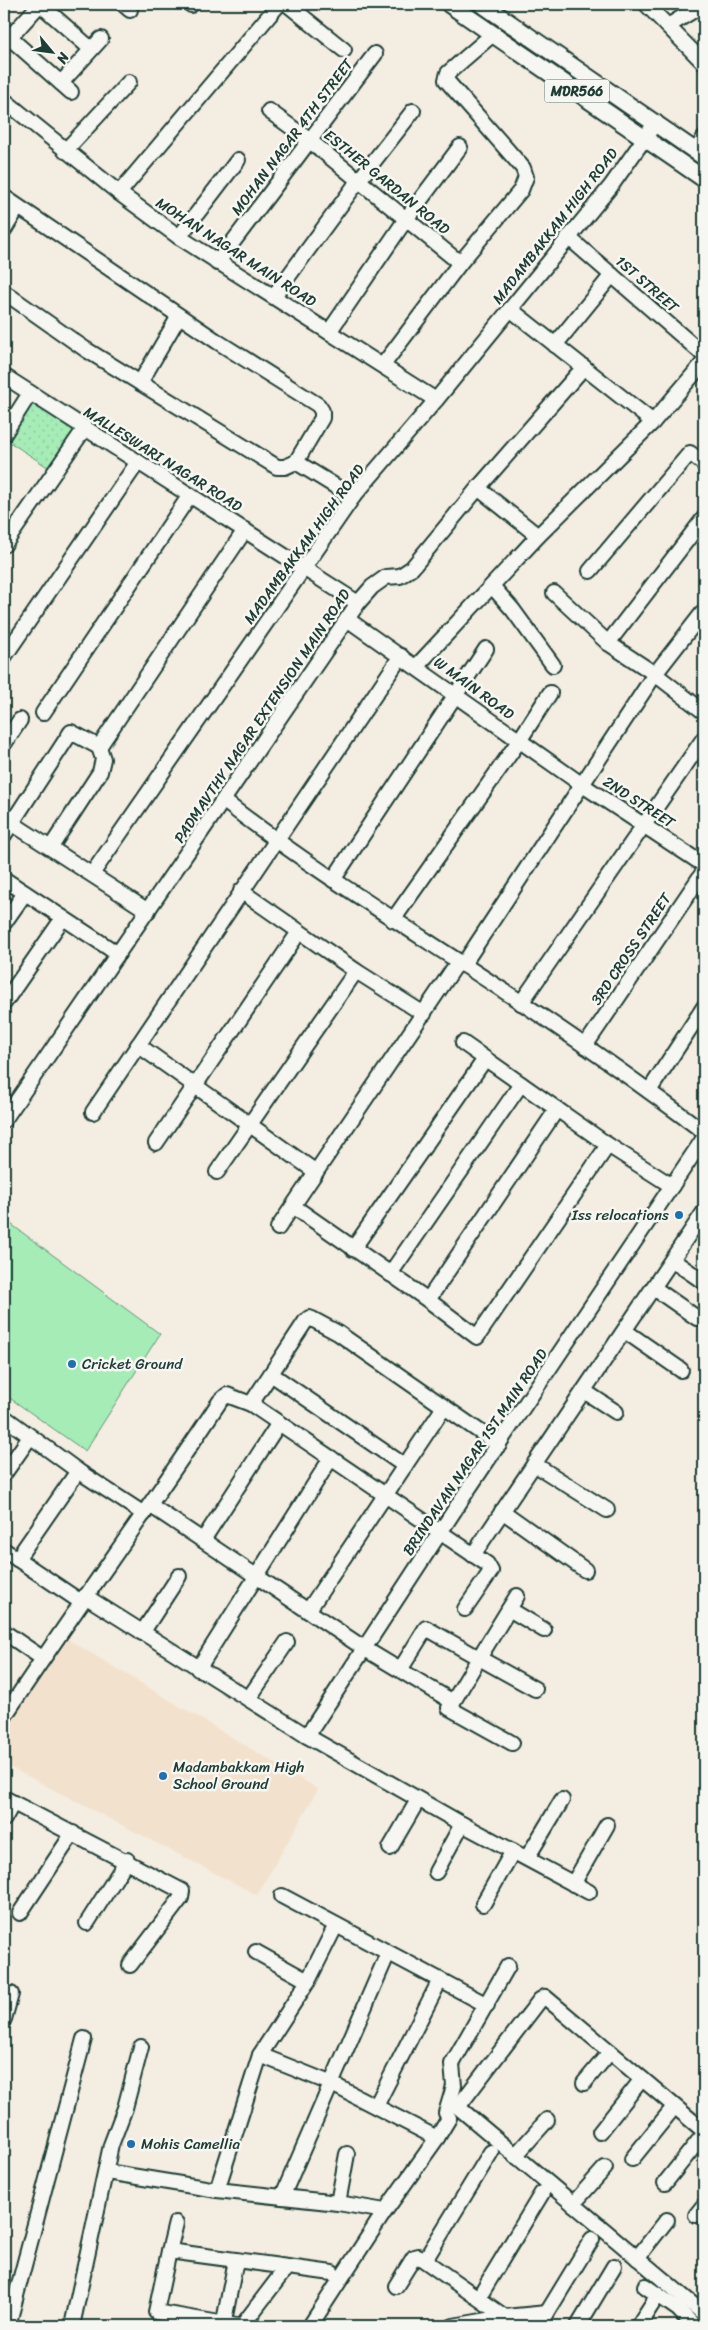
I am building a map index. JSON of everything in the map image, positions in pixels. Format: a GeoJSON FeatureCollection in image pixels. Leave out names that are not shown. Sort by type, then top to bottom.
{"type":"FeatureCollection","features":[{"type":"Feature","properties":{"kind":"main road","name":"MDR566"},"geometry":{"type":"LineString","coordinates":[[449,4],[645,136],[704,180]]}},
{"type":"Feature","properties":{"kind":"main road","name":"MDR566"},"geometry":{"type":"LineString","coordinates":[[482,4],[656,122],[701,148]]}},
{"type":"Feature","properties":{"kind":"street"},"geometry":{"type":"LineString","coordinates":[[91,49],[40,4],[7,41],[66,88],[91,49],[101,39]]}},
{"type":"Feature","properties":{"kind":"street"},"geometry":{"type":"LineString","coordinates":[[119,193],[279,4]]}},
{"type":"Feature","properties":{"kind":"street"},"geometry":{"type":"LineString","coordinates":[[287,4],[344,50]]}},
{"type":"Feature","properties":{"kind":"street"},"geometry":{"type":"LineString","coordinates":[[646,4],[702,56]]}},
{"type":"Feature","properties":{"kind":"street"},"geometry":{"type":"LineString","coordinates":[[668,26],[704,4]]}},
{"type":"Feature","properties":{"kind":"street"},"geometry":{"type":"LineString","coordinates":[[384,365],[460,263],[521,190],[526,177],[523,168],[446,80],[448,73],[493,34]]}},
{"type":"Feature","properties":{"kind":"street","name":"MOHAN NAGAR 4TH STREET"},"geometry":{"type":"LineString","coordinates":[[217,263],[375,54]]}},
{"type":"Feature","properties":{"kind":"street"},"geometry":{"type":"LineString","coordinates":[[66,150],[129,82]]}},
{"type":"Feature","properties":{"kind":"street","name":"MOHAN NAGAR MAIN ROAD"},"geometry":{"type":"LineString","coordinates":[[4,100],[119,193],[179,237],[217,263],[274,296],[384,365],[436,400]]}},
{"type":"Feature","properties":{"kind":"street","name":"ESTHER GARDAN ROAD"},"geometry":{"type":"LineString","coordinates":[[269,111],[309,140],[460,263]]}},
{"type":"Feature","properties":{"kind":"street"},"geometry":{"type":"LineString","coordinates":[[274,296],[359,180],[413,111]]}},
{"type":"Feature","properties":{"kind":"street","name":"MADAMBAKKAM HIGH ROAD"},"geometry":{"type":"LineString","coordinates":[[92,874],[353,497],[436,400],[611,186],[656,122]]}},
{"type":"Feature","properties":{"kind":"street"},"geometry":{"type":"LineString","coordinates":[[329,332],[406,219],[460,148]]}},
{"type":"Feature","properties":{"kind":"street"},"geometry":{"type":"LineString","coordinates":[[179,237],[238,160]]}},
{"type":"Feature","properties":{"kind":"street"},"geometry":{"type":"LineString","coordinates":[[4,197],[179,316],[318,404],[322,411],[322,418],[296,462],[285,468],[277,467],[85,349],[4,292]]}},
{"type":"Feature","properties":{"kind":"street"},"geometry":{"type":"LineString","coordinates":[[4,230],[18,207]]}},
{"type":"Feature","properties":{"kind":"street","name":"1ST STREET"},"geometry":{"type":"LineString","coordinates":[[568,237],[704,355]]}},
{"type":"Feature","properties":{"kind":"street"},"geometry":{"type":"LineString","coordinates":[[555,345],[612,275]]}},
{"type":"Feature","properties":{"kind":"street"},"geometry":{"type":"LineString","coordinates":[[510,309],[653,422]]}},
{"type":"Feature","properties":{"kind":"street"},"geometry":{"type":"LineString","coordinates":[[140,383],[179,316]]}},
{"type":"Feature","properties":{"kind":"street"},"geometry":{"type":"LineString","coordinates":[[416,667],[538,536],[653,422],[704,362]]}},
{"type":"Feature","properties":{"kind":"street","name":"PADMAVTHY NAGAR EXTENSION MAIN ROAD"},"geometry":{"type":"LineString","coordinates":[[4,1120],[358,603],[372,587],[386,577],[400,576],[412,568],[478,488],[584,367]]}},
{"type":"Feature","properties":{"kind":"street","name":"MALLESWARI NAGAR ROAD"},"geometry":{"type":"LineString","coordinates":[[4,376],[358,603]]}},
{"type":"Feature","properties":{"kind":"street"},"geometry":{"type":"LineString","coordinates":[[4,434],[30,393]]}},
{"type":"Feature","properties":{"kind":"street"},"geometry":{"type":"LineString","coordinates":[[4,545],[85,428]]}},
{"type":"Feature","properties":{"kind":"street"},"geometry":{"type":"LineString","coordinates":[[590,571],[690,453],[704,464]]}},
{"type":"Feature","properties":{"kind":"street"},"geometry":{"type":"LineString","coordinates":[[4,658],[138,462]]}},
{"type":"Feature","properties":{"kind":"street"},"geometry":{"type":"LineString","coordinates":[[296,462],[353,497]]}},
{"type":"Feature","properties":{"kind":"street"},"geometry":{"type":"LineString","coordinates":[[478,488],[538,536]]}},
{"type":"Feature","properties":{"kind":"street"},"geometry":{"type":"LineString","coordinates":[[43,714],[190,495]]}},
{"type":"Feature","properties":{"kind":"street"},"geometry":{"type":"LineString","coordinates":[[608,643],[704,518]]}},
{"type":"Feature","properties":{"kind":"street"},"geometry":{"type":"LineString","coordinates":[[99,747],[245,530]]}},
{"type":"Feature","properties":{"kind":"street"},"geometry":{"type":"LineString","coordinates":[[492,586],[518,616],[553,665]]}},
{"type":"Feature","properties":{"kind":"street"},"geometry":{"type":"LineString","coordinates":[[554,593],[608,643],[655,674],[704,712]]}},
{"type":"Feature","properties":{"kind":"street"},"geometry":{"type":"LineString","coordinates":[[278,1228],[655,674],[704,611]]}},
{"type":"Feature","properties":{"kind":"street","name":"W MAIN ROAD"},"geometry":{"type":"LineString","coordinates":[[347,620],[401,656],[581,784]]}},
{"type":"Feature","properties":{"kind":"street"},"geometry":{"type":"LineString","coordinates":[[332,880],[486,649]]}},
{"type":"Feature","properties":{"kind":"street"},"geometry":{"type":"LineString","coordinates":[[93,1112],[240,891],[401,656]]}},
{"type":"Feature","properties":{"kind":"street"},"geometry":{"type":"LineString","coordinates":[[392,920],[550,693]]}},
{"type":"Feature","properties":{"kind":"street"},"geometry":{"type":"LineString","coordinates":[[4,744],[20,720]]}},
{"type":"Feature","properties":{"kind":"street"},"geometry":{"type":"LineString","coordinates":[[51,847],[100,772],[103,759],[99,747],[71,732],[6,826],[51,847],[148,911]]}},
{"type":"Feature","properties":{"kind":"street"},"geometry":{"type":"LineString","coordinates":[[522,1003],[704,738]]}},
{"type":"Feature","properties":{"kind":"street","name":"2ND STREET"},"geometry":{"type":"LineString","coordinates":[[581,784],[644,823],[704,865]]}},
{"type":"Feature","properties":{"kind":"street"},"geometry":{"type":"LineString","coordinates":[[224,801],[275,841],[392,920],[522,1003],[649,1091],[704,1132]]}},
{"type":"Feature","properties":{"kind":"street","name":"3RD CROSS STREET"},"geometry":{"type":"LineString","coordinates":[[585,1046],[704,870]]}},
{"type":"Feature","properties":{"kind":"street"},"geometry":{"type":"LineString","coordinates":[[4,879],[118,954]]}},
{"type":"Feature","properties":{"kind":"street"},"geometry":{"type":"LineString","coordinates":[[240,891],[356,971],[424,1014]]}},
{"type":"Feature","properties":{"kind":"street"},"geometry":{"type":"LineString","coordinates":[[4,923],[25,893]]}},
{"type":"Feature","properties":{"kind":"street"},"geometry":{"type":"LineString","coordinates":[[4,1002],[63,918]]}},
{"type":"Feature","properties":{"kind":"street"},"geometry":{"type":"LineString","coordinates":[[156,1143],[299,932]]}},
{"type":"Feature","properties":{"kind":"street"},"geometry":{"type":"LineString","coordinates":[[217,1172],[356,971]]}},
{"type":"Feature","properties":{"kind":"street"},"geometry":{"type":"LineString","coordinates":[[649,1091],[704,1007]]}},
{"type":"Feature","properties":{"kind":"street"},"geometry":{"type":"LineString","coordinates":[[462,1043],[608,1145],[672,1186]]}},
{"type":"Feature","properties":{"kind":"street"},"geometry":{"type":"LineString","coordinates":[[138,1045],[316,1172]]}},
{"type":"Feature","properties":{"kind":"street"},"geometry":{"type":"LineString","coordinates":[[353,1249],[485,1059]]}},
{"type":"Feature","properties":{"kind":"street"},"geometry":{"type":"LineString","coordinates":[[390,1274],[521,1084]]}},
{"type":"Feature","properties":{"kind":"street"},"geometry":{"type":"LineString","coordinates":[[428,1300],[556,1109]]}},
{"type":"Feature","properties":{"kind":"street","name":"BRINDAVAN NAGAR 1ST MAIN ROAD"},"geometry":{"type":"LineString","coordinates":[[307,1736],[499,1444],[704,1138]]}},
{"type":"Feature","properties":{"kind":"street"},"geometry":{"type":"LineString","coordinates":[[293,1206],[428,1300],[477,1337],[608,1145]]}},
{"type":"Feature","properties":{"kind":"street"},"geometry":{"type":"LineString","coordinates":[[473,1554],[704,1212]]}},
{"type":"Feature","properties":{"kind":"street"},"geometry":{"type":"LineString","coordinates":[[672,1260],[704,1282]]}},
{"type":"Feature","properties":{"kind":"street"},"geometry":{"type":"LineString","coordinates":[[654,1288],[697,1318]]}},
{"type":"Feature","properties":{"kind":"street"},"geometry":{"type":"LineString","coordinates":[[251,1404],[305,1322],[312,1319],[338,1333],[499,1444]]}},
{"type":"Feature","properties":{"kind":"street"},"geometry":{"type":"LineString","coordinates":[[624,1331],[681,1370]]}},
{"type":"Feature","properties":{"kind":"street"},"geometry":{"type":"LineString","coordinates":[[271,1374],[404,1466]]}},
{"type":"Feature","properties":{"kind":"street"},"geometry":{"type":"LineString","coordinates":[[584,1391],[616,1412]]}},
{"type":"Feature","properties":{"kind":"street"},"geometry":{"type":"LineString","coordinates":[[4,1716],[42,1658],[224,1396],[231,1395],[251,1404],[490,1567],[491,1571],[465,1610]]}},
{"type":"Feature","properties":{"kind":"street"},"geometry":{"type":"LineString","coordinates":[[308,1611],[444,1407]]}},
{"type":"Feature","properties":{"kind":"street"},"geometry":{"type":"LineString","coordinates":[[4,1417],[78,1471],[203,1540],[365,1649],[400,1670],[449,1708],[512,1742]]}},
{"type":"Feature","properties":{"kind":"street"},"geometry":{"type":"LineString","coordinates":[[203,1540],[279,1423]]}},
{"type":"Feature","properties":{"kind":"street"},"geometry":{"type":"LineString","coordinates":[[4,1474],[30,1437]]}},
{"type":"Feature","properties":{"kind":"street"},"geometry":{"type":"LineString","coordinates":[[198,1669],[331,1458]]}},
{"type":"Feature","properties":{"kind":"street"},"geometry":{"type":"LineString","coordinates":[[534,1464],[607,1510]]}},
{"type":"Feature","properties":{"kind":"street"},"geometry":{"type":"LineString","coordinates":[[17,1559],[78,1471]]}},
{"type":"Feature","properties":{"kind":"street"},"geometry":{"type":"LineString","coordinates":[[502,1511],[585,1570]]}},
{"type":"Feature","properties":{"kind":"street"},"geometry":{"type":"LineString","coordinates":[[4,1550],[198,1669],[249,1698],[307,1736],[418,1800],[589,1892]]}},
{"type":"Feature","properties":{"kind":"street"},"geometry":{"type":"LineString","coordinates":[[142,1633],[178,1576]]}},
{"type":"Feature","properties":{"kind":"street"},"geometry":{"type":"LineString","coordinates":[[449,1708],[517,1596]]}},
{"type":"Feature","properties":{"kind":"street"},"geometry":{"type":"LineString","coordinates":[[509,1609],[544,1630]]}},
{"type":"Feature","properties":{"kind":"street"},"geometry":{"type":"LineString","coordinates":[[400,1670],[426,1628],[535,1689]]}},
{"type":"Feature","properties":{"kind":"street"},"geometry":{"type":"LineString","coordinates":[[4,1632],[42,1658]]}},
{"type":"Feature","properties":{"kind":"street"},"geometry":{"type":"LineString","coordinates":[[249,1698],[287,1642]]}},
{"type":"Feature","properties":{"kind":"street"},"geometry":{"type":"LineString","coordinates":[[4,1819],[8,1800],[179,1888],[183,1893],[181,1898],[130,1965]]}},
{"type":"Feature","properties":{"kind":"street"},"geometry":{"type":"LineString","coordinates":[[390,1848],[418,1800]]}},
{"type":"Feature","properties":{"kind":"street"},"geometry":{"type":"LineString","coordinates":[[526,1858],[562,1800]]}},
{"type":"Feature","properties":{"kind":"street"},"geometry":{"type":"LineString","coordinates":[[436,1872],[462,1824]]}},
{"type":"Feature","properties":{"kind":"street"},"geometry":{"type":"LineString","coordinates":[[573,1884],[607,1825]]}},
{"type":"Feature","properties":{"kind":"street"},"geometry":{"type":"LineString","coordinates":[[20,1913],[73,1833]]}},
{"type":"Feature","properties":{"kind":"street"},"geometry":{"type":"LineString","coordinates":[[482,1904],[513,1851]]}},
{"type":"Feature","properties":{"kind":"street"},"geometry":{"type":"LineString","coordinates":[[87,1923],[127,1860]]}},
{"type":"Feature","properties":{"kind":"street"},"geometry":{"type":"LineString","coordinates":[[282,1896],[487,2005]]}},
{"type":"Feature","properties":{"kind":"street"},"geometry":{"type":"LineString","coordinates":[[217,2190],[260,2055],[308,1982],[336,1925]]}},
{"type":"Feature","properties":{"kind":"street"},"geometry":{"type":"LineString","coordinates":[[256,1952],[308,1982]]}},
{"type":"Feature","properties":{"kind":"street"},"geometry":{"type":"LineString","coordinates":[[282,2197],[388,1953]]}},
{"type":"Feature","properties":{"kind":"street"},"geometry":{"type":"LineString","coordinates":[[310,2326],[385,2211],[449,2118],[446,2113],[454,2086],[452,2064],[508,1966]]}},
{"type":"Feature","properties":{"kind":"street"},"geometry":{"type":"LineString","coordinates":[[376,2106],[440,1980]]}},
{"type":"Feature","properties":{"kind":"street"},"geometry":{"type":"LineString","coordinates":[[4,2019],[11,1994]]}},
{"type":"Feature","properties":{"kind":"street"},"geometry":{"type":"LineString","coordinates":[[665,2182],[704,2132],[548,1998],[540,2000],[458,2108],[636,2258],[702,2308]]}},
{"type":"Feature","properties":{"kind":"street"},"geometry":{"type":"LineString","coordinates":[[8,2326],[84,2040]]}},
{"type":"Feature","properties":{"kind":"street"},"geometry":{"type":"LineString","coordinates":[[72,2326],[107,2172],[111,2145],[125,2108],[141,2047]]}},
{"type":"Feature","properties":{"kind":"street"},"geometry":{"type":"LineString","coordinates":[[584,2083],[610,2052]]}},
{"type":"Feature","properties":{"kind":"street"},"geometry":{"type":"LineString","coordinates":[[260,2055],[330,2083],[437,2138]]}},
{"type":"Feature","properties":{"kind":"street"},"geometry":{"type":"LineString","coordinates":[[600,2132],[642,2080]]}},
{"type":"Feature","properties":{"kind":"street"},"geometry":{"type":"LineString","coordinates":[[632,2159],[674,2107]]}},
{"type":"Feature","properties":{"kind":"street"},"geometry":{"type":"LineString","coordinates":[[515,2156],[547,2120]]}},
{"type":"Feature","properties":{"kind":"street"},"geometry":{"type":"LineString","coordinates":[[425,2260],[491,2152]]}},
{"type":"Feature","properties":{"kind":"street"},"geometry":{"type":"LineString","coordinates":[[338,2203],[347,2154]]}},
{"type":"Feature","properties":{"kind":"street"},"geometry":{"type":"LineString","coordinates":[[573,2204],[605,2168]]}},
{"type":"Feature","properties":{"kind":"street"},"geometry":{"type":"LineString","coordinates":[[107,2172],[217,2190],[338,2203],[385,2211]]}},
{"type":"Feature","properties":{"kind":"street"},"geometry":{"type":"LineString","coordinates":[[479,2297],[542,2194]]}},
{"type":"Feature","properties":{"kind":"street"},"geometry":{"type":"LineString","coordinates":[[636,2258],[667,2220]]}},
{"type":"Feature","properties":{"kind":"street"},"geometry":{"type":"LineString","coordinates":[[176,2223],[156,2312],[228,2325],[236,2260]]}},
{"type":"Feature","properties":{"kind":"street"},"geometry":{"type":"LineString","coordinates":[[539,2326],[592,2239]]}},
{"type":"Feature","properties":{"kind":"street"},"geometry":{"type":"LineString","coordinates":[[169,2251],[332,2273]]}},
{"type":"Feature","properties":{"kind":"street"},"geometry":{"type":"LineString","coordinates":[[396,2286],[414,2257],[418,2256],[505,2316]]}},
{"type":"Feature","properties":{"kind":"street"},"geometry":{"type":"LineString","coordinates":[[578,2326],[614,2266]]}},
{"type":"Feature","properties":{"kind":"street"},"geometry":{"type":"LineString","coordinates":[[242,2326],[287,2267]]}},
{"type":"Feature","properties":{"kind":"street"},"geometry":{"type":"LineString","coordinates":[[645,2286],[678,2309],[694,2326]]}},
{"type":"Feature","properties":{"kind":"street"},"geometry":{"type":"LineString","coordinates":[[638,2326],[658,2295]]}},
{"type":"Feature","properties":{"kind":"street"},"geometry":{"type":"LineString","coordinates":[[453,2326],[505,2316],[547,2313]]}},
{"type":"Feature","properties":{"kind":"shaded area","name":"Madambakkam High School Ground"},"geometry":{"type":"Polygon","coordinates":[[[59,1634],[318,1789],[257,1895],[4,1764],[4,1716],[59,1634]]]}},
{"type":"Feature","properties":{"kind":"green space"},"geometry":{"type":"Polygon","coordinates":[[[34,396],[76,427],[49,468],[5,439],[34,396]]]}},
{"type":"Feature","properties":{"kind":"green space","name":"Cricket Ground"},"geometry":{"type":"Polygon","coordinates":[[[4,1219],[160,1334],[85,1451],[4,1394],[4,1219]]]}},
{"type":"Feature","properties":{"kind":"place","name":"Iss relocations"},"geometry":{"type":"Point","coordinates":[679,1215]}},
{"type":"Feature","properties":{"kind":"place","name":"Cricket Ground"},"geometry":{"type":"Point","coordinates":[72,1364]}},
{"type":"Feature","properties":{"kind":"place","name":"Madambakkam High School Ground"},"geometry":{"type":"Point","coordinates":[163,1776]}},
{"type":"Feature","properties":{"kind":"place","name":"Mohis Camellia"},"geometry":{"type":"Point","coordinates":[131,2144]}}]}
